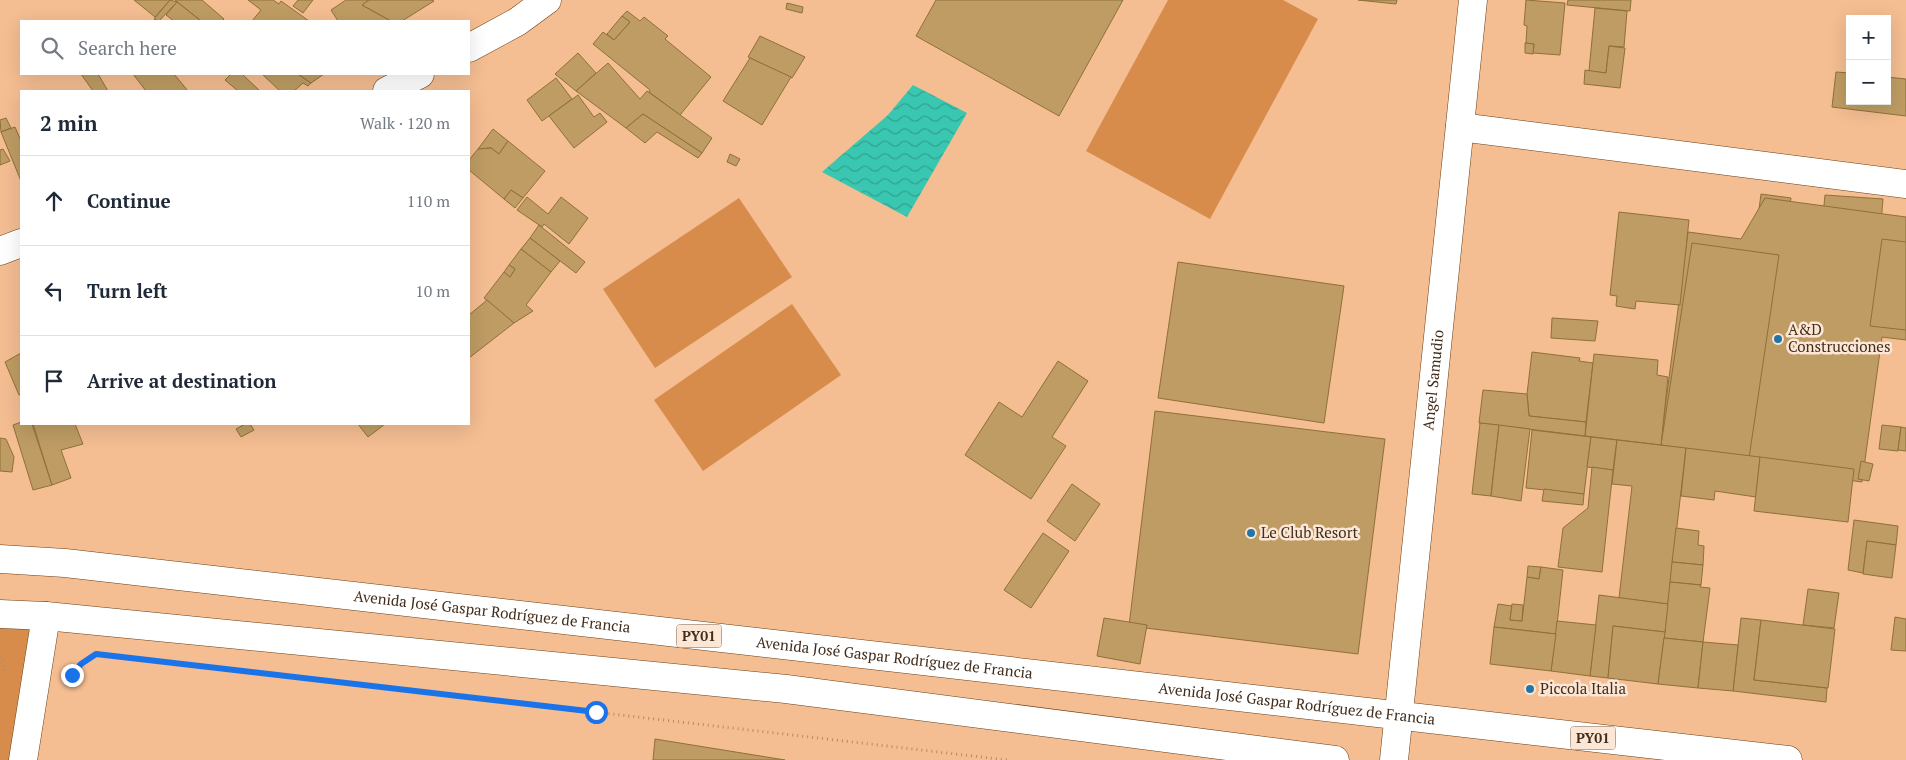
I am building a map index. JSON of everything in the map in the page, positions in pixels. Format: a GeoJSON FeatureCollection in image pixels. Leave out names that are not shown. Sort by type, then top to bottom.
{"type":"FeatureCollection","features":[{"type":"Feature","properties":{"kind":"main road"},"geometry":{"type":"LineString","coordinates":[[470,47],[517,22],[547,0]]}},
{"type":"Feature","properties":{"kind":"main road","name":"Angel Samudio"},"geometry":{"type":"LineString","coordinates":[[1394,760],[1473,0]]}},
{"type":"Feature","properties":{"kind":"main road"},"geometry":{"type":"LineString","coordinates":[[389,90],[418,75]]}},
{"type":"Feature","properties":{"kind":"main road"},"geometry":{"type":"LineString","coordinates":[[1460,127],[1906,184]]}},
{"type":"Feature","properties":{"kind":"main road"},"geometry":{"type":"LineString","coordinates":[[0,251],[20,243]]}},
{"type":"Feature","properties":{"kind":"main road","name":"Avenida José Gaspar Rodríguez de Francia"},"geometry":{"type":"LineString","coordinates":[[0,559],[65,563],[1788,760]]}},
{"type":"Feature","properties":{"kind":"main road"},"geometry":{"type":"LineString","coordinates":[[0,614],[46,616],[786,689],[1335,760]]}},
{"type":"Feature","properties":{"kind":"main road"},"geometry":{"type":"LineString","coordinates":[[23,760],[46,616]]}},
{"type":"Feature","properties":{"kind":"path"},"geometry":{"type":"LineString","coordinates":[[65,693],[72,675],[81,664],[96,654],[1007,760]]}},
{"type":"Feature","properties":{"kind":"shaded area"},"geometry":{"type":"Polygon","coordinates":[[[1168,0],[1283,0],[1318,19],[1210,219],[1086,151],[1168,0]]]}},
{"type":"Feature","properties":{"kind":"shaded area"},"geometry":{"type":"Polygon","coordinates":[[[739,198],[792,277],[655,368],[603,289],[739,198]]]}},
{"type":"Feature","properties":{"kind":"shaded area"},"geometry":{"type":"Polygon","coordinates":[[[792,304],[841,375],[703,471],[654,400],[792,304]]]}},
{"type":"Feature","properties":{"kind":"shaded area"},"geometry":{"type":"Polygon","coordinates":[[[0,614],[46,616],[21,760],[0,760],[0,614]]]}},
{"type":"Feature","properties":{"kind":"water"},"geometry":{"type":"Polygon","coordinates":[[[913,85],[967,113],[907,217],[822,172],[888,115],[913,85]]]}},
{"type":"Feature","properties":{"kind":"building"},"geometry":{"type":"Polygon","coordinates":[[[134,0],[170,0],[155,17],[134,0]]]}},
{"type":"Feature","properties":{"kind":"building"},"geometry":{"type":"Polygon","coordinates":[[[170,0],[177,2],[160,20],[154,19],[170,0]]]}},
{"type":"Feature","properties":{"kind":"building"},"geometry":{"type":"Polygon","coordinates":[[[175,0],[202,0],[224,19],[200,20],[175,0]]]}},
{"type":"Feature","properties":{"kind":"building"},"geometry":{"type":"Polygon","coordinates":[[[248,0],[273,0],[279,4],[281,1],[308,20],[253,20],[261,10],[248,0]]]}},
{"type":"Feature","properties":{"kind":"building"},"geometry":{"type":"Polygon","coordinates":[[[298,0],[313,0],[303,13],[293,6],[298,0]]]}},
{"type":"Feature","properties":{"kind":"building"},"geometry":{"type":"Polygon","coordinates":[[[346,0],[369,0],[362,5],[389,20],[337,20],[331,10],[346,0]]]}},
{"type":"Feature","properties":{"kind":"building"},"geometry":{"type":"Polygon","coordinates":[[[369,0],[434,1],[404,20],[389,20],[362,5],[369,0]]]}},
{"type":"Feature","properties":{"kind":"building"},"geometry":{"type":"Polygon","coordinates":[[[936,0],[1123,0],[1059,116],[916,36],[936,0]]]}},
{"type":"Feature","properties":{"kind":"building"},"geometry":{"type":"Polygon","coordinates":[[[1358,0],[1397,0],[1396,4],[1358,0]]]}},
{"type":"Feature","properties":{"kind":"building"},"geometry":{"type":"Polygon","coordinates":[[[1526,0],[1565,3],[1560,55],[1533,53],[1534,44],[1526,43],[1527,26],[1524,25],[1526,0]]]}},
{"type":"Feature","properties":{"kind":"building"},"geometry":{"type":"Polygon","coordinates":[[[1568,0],[1631,0],[1630,11],[1567,5],[1568,0]]]}},
{"type":"Feature","properties":{"kind":"building"},"geometry":{"type":"Polygon","coordinates":[[[177,2],[200,20],[173,20],[166,15],[177,2]]]}},
{"type":"Feature","properties":{"kind":"building"},"geometry":{"type":"Polygon","coordinates":[[[787,3],[803,7],[802,13],[786,9],[787,3]]]}},
{"type":"Feature","properties":{"kind":"building"},"geometry":{"type":"Polygon","coordinates":[[[1595,8],[1627,11],[1624,47],[1609,46],[1606,73],[1589,71],[1595,8]]]}},
{"type":"Feature","properties":{"kind":"building"},"geometry":{"type":"Polygon","coordinates":[[[627,11],[640,21],[644,17],[668,36],[665,39],[711,77],[680,115],[649,92],[650,90],[593,44],[603,32],[614,40],[630,22],[622,16],[627,11]]]}},
{"type":"Feature","properties":{"kind":"building"},"geometry":{"type":"Polygon","coordinates":[[[622,16],[630,22],[614,40],[607,34],[622,16]]]}},
{"type":"Feature","properties":{"kind":"building"},"geometry":{"type":"Polygon","coordinates":[[[760,36],[805,57],[792,78],[748,57],[760,36]]]}},
{"type":"Feature","properties":{"kind":"building"},"geometry":{"type":"Polygon","coordinates":[[[1525,43],[1534,44],[1533,54],[1525,53],[1525,43]]]}},
{"type":"Feature","properties":{"kind":"building"},"geometry":{"type":"Polygon","coordinates":[[[1609,46],[1625,48],[1620,88],[1584,84],[1585,70],[1606,73],[1609,46]]]}},
{"type":"Feature","properties":{"kind":"building"},"geometry":{"type":"Polygon","coordinates":[[[578,53],[596,73],[576,91],[555,74],[578,53]]]}},
{"type":"Feature","properties":{"kind":"building"},"geometry":{"type":"Polygon","coordinates":[[[750,58],[791,77],[762,125],[723,101],[750,58]]]}},
{"type":"Feature","properties":{"kind":"building"},"geometry":{"type":"Polygon","coordinates":[[[608,63],[640,99],[647,91],[712,138],[702,153],[643,114],[626,128],[576,91],[608,63]]]}},
{"type":"Feature","properties":{"kind":"building"},"geometry":{"type":"Polygon","coordinates":[[[1836,72],[1846,73],[1846,105],[1891,105],[1891,77],[1906,79],[1906,116],[1832,107],[1836,72]]]}},
{"type":"Feature","properties":{"kind":"building"},"geometry":{"type":"Polygon","coordinates":[[[82,75],[99,75],[107,90],[92,90],[82,75]]]}},
{"type":"Feature","properties":{"kind":"building"},"geometry":{"type":"Polygon","coordinates":[[[134,75],[175,75],[187,90],[145,90],[134,75]]]}},
{"type":"Feature","properties":{"kind":"building"},"geometry":{"type":"Polygon","coordinates":[[[230,75],[243,75],[259,90],[237,90],[225,80],[230,75]]]}},
{"type":"Feature","properties":{"kind":"building"},"geometry":{"type":"Polygon","coordinates":[[[263,75],[299,75],[311,83],[308,86],[303,83],[295,90],[279,90],[263,75]]]}},
{"type":"Feature","properties":{"kind":"building"},"geometry":{"type":"Polygon","coordinates":[[[299,75],[323,75],[311,83],[299,75]]]}},
{"type":"Feature","properties":{"kind":"building"},"geometry":{"type":"Polygon","coordinates":[[[556,78],[572,99],[542,121],[527,100],[556,78]]]}},
{"type":"Feature","properties":{"kind":"building"},"geometry":{"type":"Polygon","coordinates":[[[578,95],[594,117],[600,113],[607,122],[574,148],[549,116],[578,95]]]}},
{"type":"Feature","properties":{"kind":"building"},"geometry":{"type":"Polygon","coordinates":[[[643,114],[702,153],[698,158],[657,132],[645,143],[626,128],[643,114]]]}},
{"type":"Feature","properties":{"kind":"building"},"geometry":{"type":"Polygon","coordinates":[[[6,118],[11,128],[1,132],[0,120],[6,118]]]}},
{"type":"Feature","properties":{"kind":"building"},"geometry":{"type":"Polygon","coordinates":[[[15,127],[20,139],[20,179],[1,132],[15,127]]]}},
{"type":"Feature","properties":{"kind":"building"},"geometry":{"type":"Polygon","coordinates":[[[493,129],[508,141],[499,154],[491,148],[478,149],[493,129]]]}},
{"type":"Feature","properties":{"kind":"building"},"geometry":{"type":"Polygon","coordinates":[[[508,141],[545,171],[523,198],[511,190],[504,199],[470,171],[470,159],[478,149],[491,148],[499,154],[508,141]]]}},
{"type":"Feature","properties":{"kind":"building"},"geometry":{"type":"Polygon","coordinates":[[[3,149],[10,161],[0,165],[0,150],[3,149]]]}},
{"type":"Feature","properties":{"kind":"building"},"geometry":{"type":"Polygon","coordinates":[[[730,154],[740,159],[736,166],[727,162],[730,154]]]}},
{"type":"Feature","properties":{"kind":"building"},"geometry":{"type":"Polygon","coordinates":[[[511,190],[523,198],[515,208],[504,199],[511,190]]]}},
{"type":"Feature","properties":{"kind":"building"},"geometry":{"type":"Polygon","coordinates":[[[1761,194],[1791,198],[1783,252],[1754,248],[1761,194]]]}},
{"type":"Feature","properties":{"kind":"building"},"geometry":{"type":"Polygon","coordinates":[[[1825,195],[1883,199],[1861,461],[1767,454],[1783,252],[1819,255],[1825,195]]]}},
{"type":"Feature","properties":{"kind":"building"},"geometry":{"type":"Polygon","coordinates":[[[527,197],[548,214],[561,197],[588,218],[569,244],[544,224],[542,227],[517,210],[527,197]]]}},
{"type":"Feature","properties":{"kind":"building","name":"A&D Construcciones"},"geometry":{"type":"Polygon","coordinates":[[[1765,198],[1906,217],[1906,340],[1882,337],[1862,482],[1659,455],[1688,232],[1741,239],[1765,198]]]}},
{"type":"Feature","properties":{"kind":"building"},"geometry":{"type":"Polygon","coordinates":[[[1619,212],[1689,220],[1680,305],[1636,301],[1635,309],[1616,306],[1617,296],[1610,295],[1619,212]]]}},
{"type":"Feature","properties":{"kind":"building"},"geometry":{"type":"Polygon","coordinates":[[[539,225],[585,262],[576,273],[530,238],[539,225]]]}},
{"type":"Feature","properties":{"kind":"building"},"geometry":{"type":"Polygon","coordinates":[[[530,238],[560,261],[551,272],[521,249],[530,238]]]}},
{"type":"Feature","properties":{"kind":"building"},"geometry":{"type":"Polygon","coordinates":[[[1882,239],[1906,242],[1906,330],[1870,326],[1882,239]]]}},
{"type":"Feature","properties":{"kind":"building"},"geometry":{"type":"Polygon","coordinates":[[[1692,243],[1779,255],[1749,458],[1661,445],[1692,243]]]}},
{"type":"Feature","properties":{"kind":"building"},"geometry":{"type":"Polygon","coordinates":[[[521,249],[551,272],[526,305],[533,311],[514,323],[484,298],[504,272],[510,277],[515,269],[509,265],[521,249]]]}},
{"type":"Feature","properties":{"kind":"building"},"geometry":{"type":"Polygon","coordinates":[[[1178,262],[1344,286],[1324,423],[1158,398],[1178,262]]]}},
{"type":"Feature","properties":{"kind":"building"},"geometry":{"type":"Polygon","coordinates":[[[509,265],[515,269],[510,277],[504,272],[509,265]]]}},
{"type":"Feature","properties":{"kind":"building"},"geometry":{"type":"Polygon","coordinates":[[[487,300],[514,323],[470,357],[470,314],[487,300]]]}},
{"type":"Feature","properties":{"kind":"building"},"geometry":{"type":"Polygon","coordinates":[[[1552,318],[1598,321],[1595,341],[1551,338],[1552,318]]]}},
{"type":"Feature","properties":{"kind":"building"},"geometry":{"type":"Polygon","coordinates":[[[1532,352],[1580,358],[1579,361],[1593,363],[1586,422],[1529,416],[1527,394],[1532,352]]]}},
{"type":"Feature","properties":{"kind":"building"},"geometry":{"type":"Polygon","coordinates":[[[20,354],[20,395],[19,395],[5,362],[20,354]]]}},
{"type":"Feature","properties":{"kind":"building"},"geometry":{"type":"Polygon","coordinates":[[[1594,354],[1658,360],[1657,375],[1668,377],[1661,445],[1585,436],[1594,354]]]}},
{"type":"Feature","properties":{"kind":"building"},"geometry":{"type":"Polygon","coordinates":[[[1058,361],[1088,381],[1052,437],[1066,446],[1031,499],[965,455],[999,402],[1022,417],[1058,361]]]}},
{"type":"Feature","properties":{"kind":"building"},"geometry":{"type":"Polygon","coordinates":[[[1483,390],[1527,394],[1529,416],[1586,422],[1585,436],[1479,423],[1483,390]]]}},
{"type":"Feature","properties":{"kind":"building"},"geometry":{"type":"Polygon","coordinates":[[[1155,411],[1385,439],[1358,654],[1129,626],[1155,411]]]}},
{"type":"Feature","properties":{"kind":"building"},"geometry":{"type":"Polygon","coordinates":[[[20,422],[20,425],[32,425],[52,485],[33,490],[13,425],[20,422]]]}},
{"type":"Feature","properties":{"kind":"building"},"geometry":{"type":"Polygon","coordinates":[[[1480,423],[1499,425],[1491,496],[1472,494],[1480,423]]]}},
{"type":"Feature","properties":{"kind":"building"},"geometry":{"type":"Polygon","coordinates":[[[33,425],[75,425],[83,444],[61,450],[71,478],[52,485],[33,425]]]}},
{"type":"Feature","properties":{"kind":"building"},"geometry":{"type":"Polygon","coordinates":[[[243,425],[251,425],[254,430],[241,437],[236,429],[243,425]]]}},
{"type":"Feature","properties":{"kind":"building"},"geometry":{"type":"Polygon","coordinates":[[[359,425],[384,425],[368,437],[359,425]]]}},
{"type":"Feature","properties":{"kind":"building"},"geometry":{"type":"Polygon","coordinates":[[[1499,425],[1530,429],[1521,501],[1491,496],[1499,425]]]}},
{"type":"Feature","properties":{"kind":"building"},"geometry":{"type":"Polygon","coordinates":[[[1882,425],[1901,427],[1898,451],[1879,449],[1882,425]]]}},
{"type":"Feature","properties":{"kind":"building"},"geometry":{"type":"Polygon","coordinates":[[[1901,427],[1906,428],[1906,451],[1898,450],[1901,427]]]}},
{"type":"Feature","properties":{"kind":"building"},"geometry":{"type":"Polygon","coordinates":[[[1532,430],[1591,437],[1584,494],[1526,488],[1532,430]]]}},
{"type":"Feature","properties":{"kind":"building"},"geometry":{"type":"Polygon","coordinates":[[[1591,437],[1617,440],[1613,470],[1587,467],[1591,437]]]}},
{"type":"Feature","properties":{"kind":"building"},"geometry":{"type":"Polygon","coordinates":[[[0,438],[6,439],[14,457],[12,472],[0,471],[0,438]]]}},
{"type":"Feature","properties":{"kind":"building"},"geometry":{"type":"Polygon","coordinates":[[[1617,440],[1686,448],[1668,604],[1619,598],[1632,486],[1612,484],[1617,440]]]}},
{"type":"Feature","properties":{"kind":"building"},"geometry":{"type":"Polygon","coordinates":[[[1686,448],[1760,457],[1756,497],[1715,491],[1714,500],[1681,496],[1686,448]]]}},
{"type":"Feature","properties":{"kind":"building"},"geometry":{"type":"Polygon","coordinates":[[[1760,457],[1854,469],[1848,522],[1754,511],[1760,457]]]}},
{"type":"Feature","properties":{"kind":"building"},"geometry":{"type":"Polygon","coordinates":[[[1861,461],[1873,464],[1869,481],[1858,479],[1861,461]]]}},
{"type":"Feature","properties":{"kind":"building"},"geometry":{"type":"Polygon","coordinates":[[[1592,467],[1613,470],[1602,572],[1558,567],[1563,528],[1588,508],[1592,467]]]}},
{"type":"Feature","properties":{"kind":"building"},"geometry":{"type":"Polygon","coordinates":[[[1072,484],[1100,504],[1075,541],[1047,521],[1072,484]]]}},
{"type":"Feature","properties":{"kind":"building"},"geometry":{"type":"Polygon","coordinates":[[[1544,489],[1584,494],[1583,505],[1542,501],[1544,489]]]}},
{"type":"Feature","properties":{"kind":"building"},"geometry":{"type":"Polygon","coordinates":[[[1854,520],[1898,526],[1896,545],[1867,541],[1863,573],[1848,570],[1854,520]]]}},
{"type":"Feature","properties":{"kind":"building"},"geometry":{"type":"Polygon","coordinates":[[[1676,528],[1699,531],[1698,545],[1704,546],[1703,565],[1672,562],[1676,528]]]}},
{"type":"Feature","properties":{"kind":"building"},"geometry":{"type":"Polygon","coordinates":[[[1043,533],[1069,551],[1031,608],[1004,590],[1043,533]]]}},
{"type":"Feature","properties":{"kind":"building"},"geometry":{"type":"Polygon","coordinates":[[[1867,541],[1896,545],[1892,578],[1863,574],[1867,541]]]}},
{"type":"Feature","properties":{"kind":"building"},"geometry":{"type":"Polygon","coordinates":[[[1672,562],[1703,565],[1701,585],[1670,582],[1672,562]]]}},
{"type":"Feature","properties":{"kind":"building"},"geometry":{"type":"Polygon","coordinates":[[[1528,566],[1541,567],[1539,579],[1527,577],[1528,566]]]}},
{"type":"Feature","properties":{"kind":"building"},"geometry":{"type":"Polygon","coordinates":[[[1541,567],[1563,570],[1556,634],[1494,627],[1498,604],[1512,606],[1510,620],[1522,621],[1527,577],[1539,579],[1541,567]]]}},
{"type":"Feature","properties":{"kind":"building"},"geometry":{"type":"Polygon","coordinates":[[[1670,582],[1701,585],[1700,587],[1710,588],[1703,642],[1664,638],[1670,582]]]}},
{"type":"Feature","properties":{"kind":"building"},"geometry":{"type":"Polygon","coordinates":[[[1808,589],[1839,593],[1834,628],[1803,625],[1808,589]]]}},
{"type":"Feature","properties":{"kind":"building"},"geometry":{"type":"Polygon","coordinates":[[[1599,595],[1668,604],[1665,632],[1613,626],[1608,678],[1590,676],[1599,595]]]}},
{"type":"Feature","properties":{"kind":"building"},"geometry":{"type":"Polygon","coordinates":[[[1512,604],[1523,605],[1522,621],[1510,620],[1512,604]]]}},
{"type":"Feature","properties":{"kind":"building"},"geometry":{"type":"Polygon","coordinates":[[[1895,617],[1906,619],[1906,651],[1891,650],[1895,617]]]}},
{"type":"Feature","properties":{"kind":"building"},"geometry":{"type":"Polygon","coordinates":[[[1104,618],[1147,625],[1140,664],[1097,656],[1104,618]]]}},
{"type":"Feature","properties":{"kind":"building"},"geometry":{"type":"Polygon","coordinates":[[[1741,618],[1761,620],[1754,680],[1827,688],[1826,702],[1733,691],[1741,618]]]}},
{"type":"Feature","properties":{"kind":"building"},"geometry":{"type":"Polygon","coordinates":[[[1761,620],[1835,629],[1828,688],[1754,680],[1761,620]]]}},
{"type":"Feature","properties":{"kind":"building"},"geometry":{"type":"Polygon","coordinates":[[[1557,621],[1596,625],[1590,676],[1551,671],[1557,621]]]}},
{"type":"Feature","properties":{"kind":"building"},"geometry":{"type":"Polygon","coordinates":[[[1613,626],[1665,632],[1658,684],[1608,678],[1613,626]]]}},
{"type":"Feature","properties":{"kind":"building"},"geometry":{"type":"Polygon","coordinates":[[[1494,627],[1556,634],[1551,671],[1490,664],[1494,627]]]}},
{"type":"Feature","properties":{"kind":"building"},"geometry":{"type":"Polygon","coordinates":[[[1664,638],[1703,642],[1698,688],[1658,684],[1664,638]]]}},
{"type":"Feature","properties":{"kind":"building"},"geometry":{"type":"Polygon","coordinates":[[[1703,642],[1738,645],[1733,691],[1698,688],[1703,642]]]}},
{"type":"Feature","properties":{"kind":"building"},"geometry":{"type":"Polygon","coordinates":[[[655,739],[785,760],[653,760],[655,739]]]}},
{"type":"Feature","properties":{"kind":"place","name":"A&D Construcciones"},"geometry":{"type":"Point","coordinates":[1778,339]}},
{"type":"Feature","properties":{"kind":"place","name":"Le Club Resort"},"geometry":{"type":"Point","coordinates":[1251,533]}},
{"type":"Feature","properties":{"kind":"place","name":"Piccola Italia"},"geometry":{"type":"Point","coordinates":[1530,689]}},
{"type":"Feature","properties":{"kind":"route"},"geometry":{"type":"LineString","coordinates":[[72,675],[81,664],[96,654],[596,712]]}}]}
